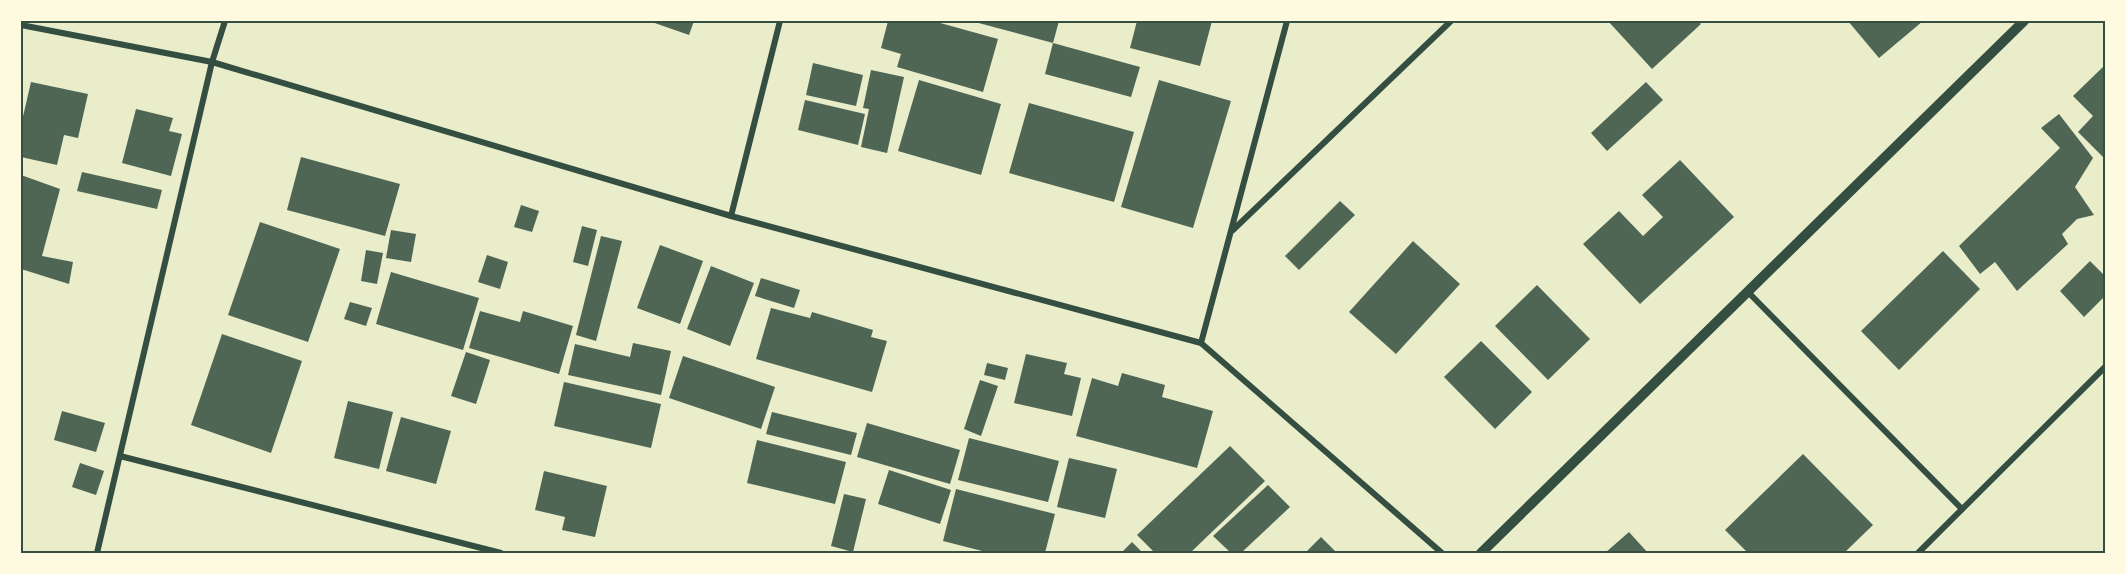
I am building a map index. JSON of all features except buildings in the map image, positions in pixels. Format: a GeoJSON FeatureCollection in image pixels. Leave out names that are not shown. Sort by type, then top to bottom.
{"type":"FeatureCollection","features":[{"type":"Feature","properties":{"kind":"street"},"geometry":{"type":"LineString","coordinates":[[97,553],[212,62],[225,21]]}},
{"type":"Feature","properties":{"kind":"street"},"geometry":{"type":"LineString","coordinates":[[730,216],[780,21]]}},
{"type":"Feature","properties":{"kind":"street"},"geometry":{"type":"LineString","coordinates":[[1201,343],[1287,21]]}},
{"type":"Feature","properties":{"kind":"street"},"geometry":{"type":"LineString","coordinates":[[1232,231],[1451,21]]}},
{"type":"Feature","properties":{"kind":"street"},"geometry":{"type":"LineString","coordinates":[[1481,553],[2024,21]]}},
{"type":"Feature","properties":{"kind":"street"},"geometry":{"type":"LineString","coordinates":[[21,25],[212,62],[730,216],[1201,343],[1442,553]]}},
{"type":"Feature","properties":{"kind":"street"},"geometry":{"type":"LineString","coordinates":[[1748,292],[1962,509]]}},
{"type":"Feature","properties":{"kind":"street"},"geometry":{"type":"LineString","coordinates":[[1918,553],[2105,367]]}},
{"type":"Feature","properties":{"kind":"street"},"geometry":{"type":"LineString","coordinates":[[120,456],[501,553]]}}]}
